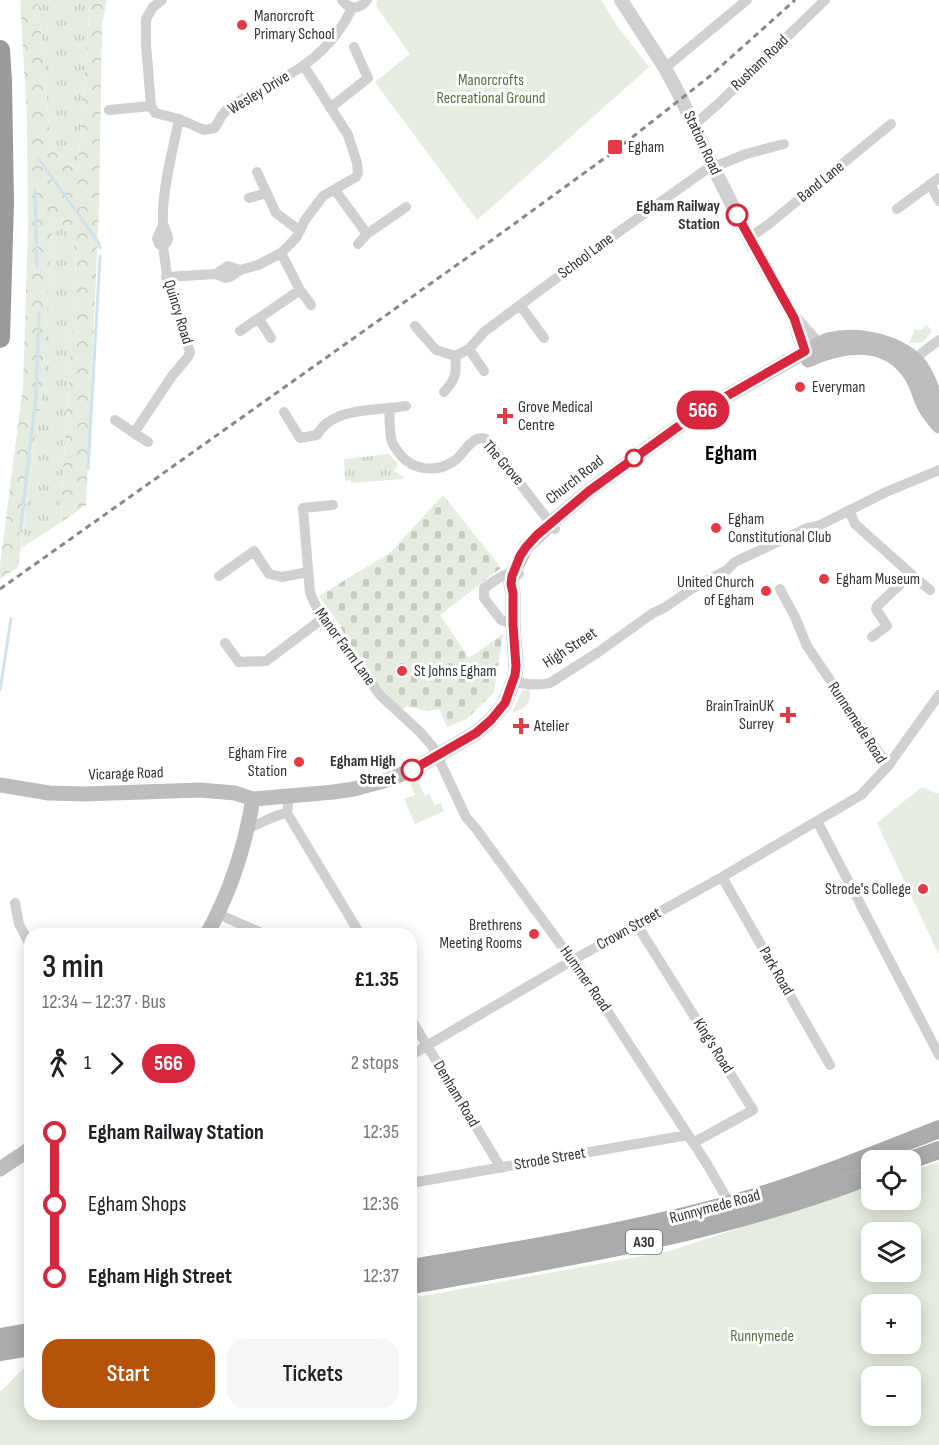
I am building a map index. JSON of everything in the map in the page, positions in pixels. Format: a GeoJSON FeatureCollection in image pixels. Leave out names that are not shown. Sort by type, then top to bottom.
{"type":"FeatureCollection","features":[{"type":"Feature","properties":{"kind":"highway"},"geometry":{"type":"LineString","coordinates":[[0,50],[4,203],[0,338]]}},
{"type":"Feature","properties":{"kind":"main road","name":"Church Road"},"geometry":{"type":"LineString","coordinates":[[513,682],[516,666],[511,584],[526,547],[713,410],[814,352],[849,347],[871,348],[922,368],[939,407]]}},
{"type":"Feature","properties":{"kind":"main road","name":"Church Road"},"geometry":{"type":"LineString","coordinates":[[911,365],[912,377],[926,410],[939,426]]}},
{"type":"Feature","properties":{"kind":"main road"},"geometry":{"type":"LineString","coordinates":[[210,928],[218,914],[239,858],[248,828],[253,799],[344,790],[391,779],[476,733],[505,703],[513,682]]}},
{"type":"Feature","properties":{"kind":"main road","name":"Vicarage Road"},"geometry":{"type":"LineString","coordinates":[[0,785],[49,793],[84,794],[211,790],[235,793],[253,799]]}},
{"type":"Feature","properties":{"kind":"main road","name":"Runnymede Road"},"geometry":{"type":"LineString","coordinates":[[417,1267],[650,1225],[730,1204],[811,1178],[939,1129]]}},
{"type":"Feature","properties":{"kind":"main road"},"geometry":{"type":"LineString","coordinates":[[921,1156],[939,1149]]}},
{"type":"Feature","properties":{"kind":"main road"},"geometry":{"type":"LineString","coordinates":[[0,1169],[24,1153]]}},
{"type":"Feature","properties":{"kind":"main road","name":"Runnymede Road"},"geometry":{"type":"LineString","coordinates":[[417,1284],[579,1256],[697,1230],[787,1205],[861,1179]]}},
{"type":"Feature","properties":{"kind":"main road"},"geometry":{"type":"LineString","coordinates":[[0,1337],[24,1333]]}},
{"type":"Feature","properties":{"kind":"main road"},"geometry":{"type":"LineString","coordinates":[[0,1352],[24,1348]]}},
{"type":"Feature","properties":{"kind":"street"},"geometry":{"type":"LineString","coordinates":[[109,110],[151,106],[140,44],[146,19],[153,7],[162,0]]}},
{"type":"Feature","properties":{"kind":"street"},"geometry":{"type":"LineString","coordinates":[[342,0],[352,8],[362,6],[366,0]]}},
{"type":"Feature","properties":{"kind":"street","name":"Station Road"},"geometry":{"type":"LineString","coordinates":[[621,0],[663,66],[749,238],[814,352]]}},
{"type":"Feature","properties":{"kind":"street"},"geometry":{"type":"LineString","coordinates":[[663,66],[747,0]]}},
{"type":"Feature","properties":{"kind":"street","name":"Rusham Road"},"geometry":{"type":"LineString","coordinates":[[694,125],[825,0]]}},
{"type":"Feature","properties":{"kind":"street","name":"Wesley Drive"},"geometry":{"type":"LineString","coordinates":[[151,106],[155,113],[179,119],[204,130],[214,128],[224,112],[233,105],[289,76],[316,56],[346,21],[352,8]]}},
{"type":"Feature","properties":{"kind":"street"},"geometry":{"type":"LineString","coordinates":[[330,108],[368,78],[354,46]]}},
{"type":"Feature","properties":{"kind":"street"},"geometry":{"type":"LineString","coordinates":[[166,277],[216,274],[228,266],[240,270],[258,265],[281,253],[296,238],[305,220],[323,196],[356,177],[357,163],[348,135],[304,66]]}},
{"type":"Feature","properties":{"kind":"street","name":"Quincy Road"},"geometry":{"type":"LineString","coordinates":[[134,432],[190,352],[166,277],[163,246],[169,238],[163,225],[165,194],[179,119]]}},
{"type":"Feature","properties":{"kind":"street","name":"Band Lane"},"geometry":{"type":"LineString","coordinates":[[749,238],[891,124]]}},
{"type":"Feature","properties":{"kind":"street","name":"School Lane"},"geometry":{"type":"LineString","coordinates":[[455,356],[469,349],[484,332],[704,171],[746,154],[784,144]]}},
{"type":"Feature","properties":{"kind":"street"},"geometry":{"type":"LineString","coordinates":[[257,172],[276,213],[300,231]]}},
{"type":"Feature","properties":{"kind":"street"},"geometry":{"type":"LineString","coordinates":[[897,209],[935,181],[939,201]]}},
{"type":"Feature","properties":{"kind":"street"},"geometry":{"type":"LineString","coordinates":[[335,190],[367,234]]}},
{"type":"Feature","properties":{"kind":"street"},"geometry":{"type":"LineString","coordinates":[[249,198],[267,193]]}},
{"type":"Feature","properties":{"kind":"street"},"geometry":{"type":"LineString","coordinates":[[358,244],[367,234],[406,207]]}},
{"type":"Feature","properties":{"kind":"street"},"geometry":{"type":"LineString","coordinates":[[281,253],[300,290],[311,305]]}},
{"type":"Feature","properties":{"kind":"street"},"geometry":{"type":"LineString","coordinates":[[240,332],[300,290]]}},
{"type":"Feature","properties":{"kind":"street"},"geometry":{"type":"LineString","coordinates":[[520,305],[544,338]]}},
{"type":"Feature","properties":{"kind":"street"},"geometry":{"type":"LineString","coordinates":[[259,319],[271,338]]}},
{"type":"Feature","properties":{"kind":"street"},"geometry":{"type":"LineString","coordinates":[[416,326],[436,350],[455,356],[454,381],[444,392]]}},
{"type":"Feature","properties":{"kind":"street"},"geometry":{"type":"LineString","coordinates":[[911,365],[939,340]]}},
{"type":"Feature","properties":{"kind":"street"},"geometry":{"type":"LineString","coordinates":[[469,349],[484,371]]}},
{"type":"Feature","properties":{"kind":"street"},"geometry":{"type":"LineString","coordinates":[[284,412],[300,438],[317,435],[326,424],[345,413],[406,406]]}},
{"type":"Feature","properties":{"kind":"street","name":"The Grove"},"geometry":{"type":"LineString","coordinates":[[389,409],[392,442],[401,457],[412,466],[431,469],[442,467],[455,461],[474,439],[481,437],[486,439],[553,526]]}},
{"type":"Feature","properties":{"kind":"street"},"geometry":{"type":"LineString","coordinates":[[115,420],[148,442]]}},
{"type":"Feature","properties":{"kind":"street","name":"High Street"},"geometry":{"type":"LineString","coordinates":[[513,682],[543,685],[550,682],[597,653],[653,613],[727,570],[735,562],[939,470]]}},
{"type":"Feature","properties":{"kind":"street","name":"Manor Farm Lane"},"geometry":{"type":"LineString","coordinates":[[333,505],[303,508],[310,593],[313,602],[322,619],[381,696],[420,732],[433,747],[437,756]]}},
{"type":"Feature","properties":{"kind":"street"},"geometry":{"type":"LineString","coordinates":[[849,510],[855,524],[930,590]]}},
{"type":"Feature","properties":{"kind":"street"},"geometry":{"type":"LineString","coordinates":[[219,576],[254,551],[268,574],[282,577],[308,572]]}},
{"type":"Feature","properties":{"kind":"street"},"geometry":{"type":"LineString","coordinates":[[513,625],[501,620],[484,598],[484,588],[506,574],[516,574]]}},
{"type":"Feature","properties":{"kind":"street"},"geometry":{"type":"LineString","coordinates":[[872,637],[887,626],[876,609],[877,606],[911,574]]}},
{"type":"Feature","properties":{"kind":"street","name":"Runnemede Road"},"geometry":{"type":"LineString","coordinates":[[780,589],[807,646],[888,766],[861,795],[817,821]]}},
{"type":"Feature","properties":{"kind":"street"},"geometry":{"type":"LineString","coordinates":[[225,643],[239,662],[266,661],[322,619]]}},
{"type":"Feature","properties":{"kind":"street"},"geometry":{"type":"LineString","coordinates":[[888,766],[939,695]]}},
{"type":"Feature","properties":{"kind":"street","name":"Hummer Road"},"geometry":{"type":"LineString","coordinates":[[437,756],[466,817],[578,966],[707,1164],[730,1204]]}},
{"type":"Feature","properties":{"kind":"street"},"geometry":{"type":"LineString","coordinates":[[289,796],[287,813],[356,928]]}},
{"type":"Feature","properties":{"kind":"street"},"geometry":{"type":"LineString","coordinates":[[248,828],[279,814],[287,813]]}},
{"type":"Feature","properties":{"kind":"street"},"geometry":{"type":"LineString","coordinates":[[817,821],[939,1056]]}},
{"type":"Feature","properties":{"kind":"street","name":"Crown Street"},"geometry":{"type":"LineString","coordinates":[[417,1052],[817,821]]}},
{"type":"Feature","properties":{"kind":"street","name":"Park Road"},"geometry":{"type":"LineString","coordinates":[[722,877],[830,1065]]}},
{"type":"Feature","properties":{"kind":"street"},"geometry":{"type":"LineString","coordinates":[[15,903],[24,932]]}},
{"type":"Feature","properties":{"kind":"street"},"geometry":{"type":"LineString","coordinates":[[218,914],[250,928]]}},
{"type":"Feature","properties":{"kind":"street","name":"King's Road"},"geometry":{"type":"LineString","coordinates":[[637,925],[753,1110],[690,1139]]}},
{"type":"Feature","properties":{"kind":"street","name":"Denham Road"},"geometry":{"type":"LineString","coordinates":[[417,1029],[501,1168]]}},
{"type":"Feature","properties":{"kind":"street","name":"Strode Street"},"geometry":{"type":"LineString","coordinates":[[417,1182],[690,1139]]}},
{"type":"Feature","properties":{"kind":"green space"},"geometry":{"type":"Polygon","coordinates":[[[20,0],[38,0],[51,147],[78,171],[90,0],[107,0],[102,24],[99,208],[86,505],[60,523],[77,245],[53,210],[43,383],[18,567],[0,579],[23,386],[28,229],[27,117],[20,0]]]}},
{"type":"Feature","properties":{"kind":"green space"},"geometry":{"type":"Polygon","coordinates":[[[38,0],[90,0],[78,171],[51,147],[38,0]]]}},
{"type":"Feature","properties":{"kind":"green space","name":"Manorcrofts Recreational Ground"},"geometry":{"type":"Polygon","coordinates":[[[377,0],[601,0],[615,23],[649,67],[477,220],[375,82],[410,54],[376,6],[377,0]]]}},
{"type":"Feature","properties":{"kind":"green space"},"geometry":{"type":"Polygon","coordinates":[[[53,209],[77,244],[60,523],[21,548],[43,383],[53,209]]]}},
{"type":"Feature","properties":{"kind":"green space"},"geometry":{"type":"Polygon","coordinates":[[[926,325],[931,329],[931,333],[923,342],[909,343],[915,329],[922,330],[926,325]]]}},
{"type":"Feature","properties":{"kind":"green space"},"geometry":{"type":"Polygon","coordinates":[[[389,454],[398,464],[394,471],[404,477],[403,479],[351,483],[351,480],[345,481],[344,459],[389,454]]]}},
{"type":"Feature","properties":{"kind":"green space"},"geometry":{"type":"Polygon","coordinates":[[[443,495],[501,568],[440,615],[469,658],[503,634],[494,692],[467,719],[447,727],[439,709],[427,711],[407,706],[402,710],[371,677],[319,596],[391,552],[443,495]]]}},
{"type":"Feature","properties":{"kind":"green space"},"geometry":{"type":"Polygon","coordinates":[[[530,689],[530,699],[527,705],[512,713],[522,691],[530,689]]]}},
{"type":"Feature","properties":{"kind":"green space"},"geometry":{"type":"Polygon","coordinates":[[[417,780],[425,796],[429,794],[435,805],[441,803],[444,811],[415,824],[404,799],[415,795],[410,783],[417,780]]]}},
{"type":"Feature","properties":{"kind":"green space","name":"Strode's College"},"geometry":{"type":"Polygon","coordinates":[[[922,787],[938,794],[939,792],[939,955],[877,823],[922,787]]]}},
{"type":"Feature","properties":{"kind":"green space","name":"Runnymede"},"geometry":{"type":"Polygon","coordinates":[[[939,1162],[939,1445],[0,1445],[0,1392],[24,1368],[24,1420],[417,1420],[417,1297],[670,1251],[861,1187],[861,1210],[921,1210],[921,1168],[939,1162]]]}},
{"type":"Feature","properties":{"kind":"waterway"},"geometry":{"type":"LineString","coordinates":[[38,158],[100,248]]}},
{"type":"Feature","properties":{"kind":"waterway"},"geometry":{"type":"LineString","coordinates":[[35,190],[37,266]]}},
{"type":"Feature","properties":{"kind":"waterway"},"geometry":{"type":"LineString","coordinates":[[88,469],[100,256]]}},
{"type":"Feature","properties":{"kind":"waterway"},"geometry":{"type":"LineString","coordinates":[[20,532],[36,395],[39,313]]}},
{"type":"Feature","properties":{"kind":"waterway"},"geometry":{"type":"LineString","coordinates":[[0,690],[11,619]]}},
{"type":"Feature","properties":{"kind":"railway"},"geometry":{"type":"LineString","coordinates":[[0,589],[616,150],[710,76],[795,0]]}},
{"type":"Feature","properties":{"kind":"bus line","name":"566"},"geometry":{"type":"LineString","coordinates":[[412,770],[476,733],[498,713],[505,703],[516,666],[512,576],[520,556],[537,535],[589,491],[676,428],[805,351],[794,318],[737,215]]}},
{"type":"Feature","properties":{"kind":"place","name":"Manorcroft Primary School"},"geometry":{"type":"Point","coordinates":[242,25]}},
{"type":"Feature","properties":{"kind":"place","name":"Egham"},"geometry":{"type":"Point","coordinates":[615,147]}},
{"type":"Feature","properties":{"kind":"place","name":"Egham Railway Station"},"geometry":{"type":"Point","coordinates":[737,215]}},
{"type":"Feature","properties":{"kind":"place","name":"Everyman"},"geometry":{"type":"Point","coordinates":[800,387]}},
{"type":"Feature","properties":{"kind":"place","name":"Grove Medical Centre"},"geometry":{"type":"Point","coordinates":[505,416]}},
{"type":"Feature","properties":{"kind":"place","name":"Egham Constitutional Club"},"geometry":{"type":"Point","coordinates":[716,528]}},
{"type":"Feature","properties":{"kind":"place","name":"Egham Museum"},"geometry":{"type":"Point","coordinates":[824,579]}},
{"type":"Feature","properties":{"kind":"place","name":"United Church of Egham"},"geometry":{"type":"Point","coordinates":[766,591]}},
{"type":"Feature","properties":{"kind":"place","name":"St Johns Egham"},"geometry":{"type":"Point","coordinates":[402,671]}},
{"type":"Feature","properties":{"kind":"place","name":"BrainTrainUK Surrey"},"geometry":{"type":"Point","coordinates":[788,715]}},
{"type":"Feature","properties":{"kind":"place","name":"Atelier"},"geometry":{"type":"Point","coordinates":[521,726]}},
{"type":"Feature","properties":{"kind":"place","name":"Egham Fire Station"},"geometry":{"type":"Point","coordinates":[299,762]}},
{"type":"Feature","properties":{"kind":"place","name":"Egham High Street"},"geometry":{"type":"Point","coordinates":[412,770]}},
{"type":"Feature","properties":{"kind":"place","name":"Strode's College"},"geometry":{"type":"Point","coordinates":[923,889]}},
{"type":"Feature","properties":{"kind":"place","name":"Brethrens Meeting Rooms"},"geometry":{"type":"Point","coordinates":[534,934]}},
{"type":"Feature","properties":{"kind":"district","name":"Egham"},"geometry":{"type":"Point","coordinates":[731,453]}}]}
